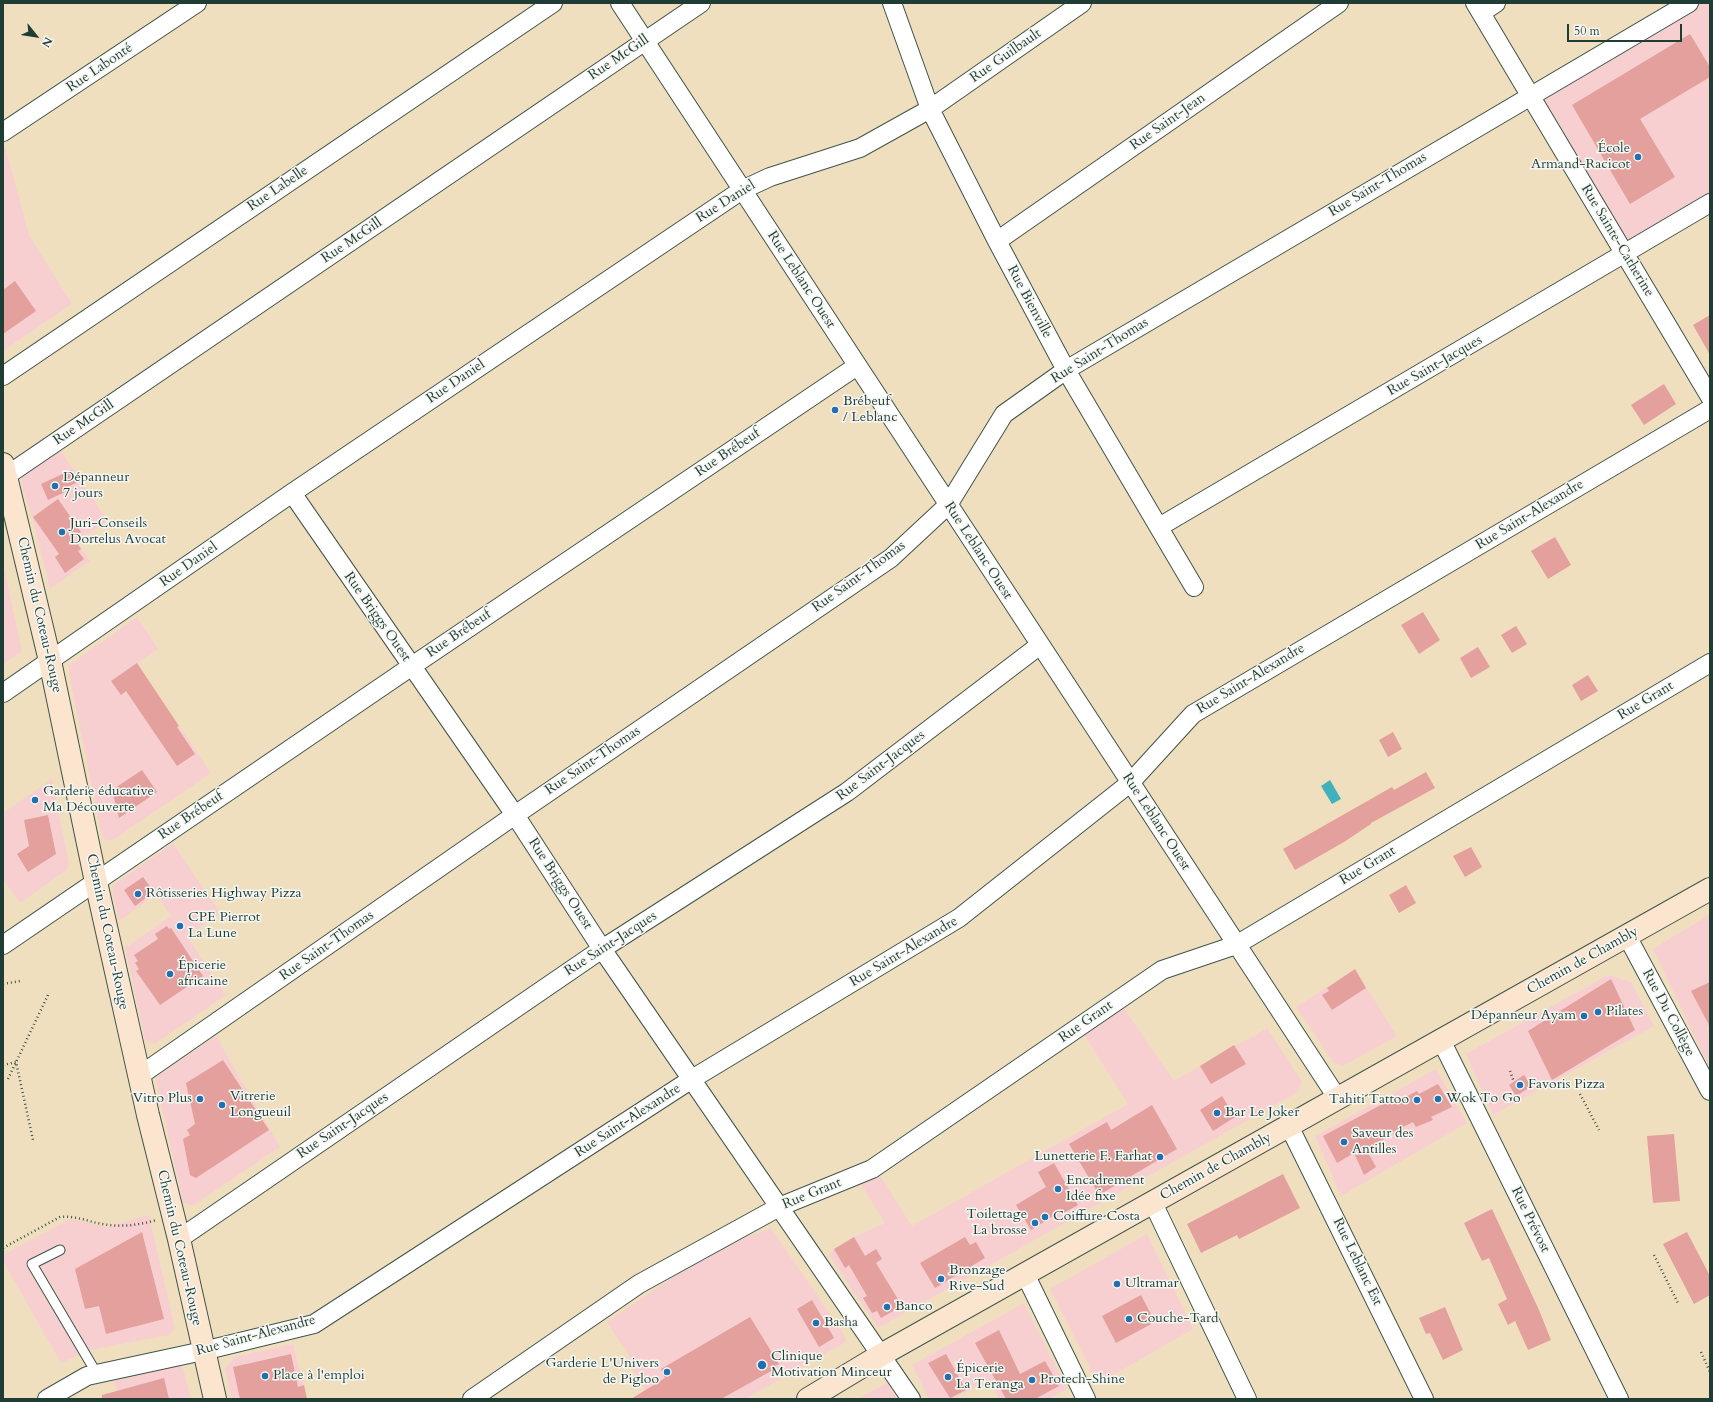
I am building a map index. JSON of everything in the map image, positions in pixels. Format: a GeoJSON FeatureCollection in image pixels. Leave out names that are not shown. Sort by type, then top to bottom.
{"type":"FeatureCollection","features":[{"type":"Feature","properties":{"kind":"main road","name":"Chemin du Coteau-Rouge"},"geometry":{"type":"LineString","coordinates":[[4,473],[50,661],[96,882],[139,1076],[179,1238],[203,1351],[215,1399]]}},
{"type":"Feature","properties":{"kind":"main road","name":"Chemin de Chambly"},"geometry":{"type":"LineString","coordinates":[[808,1399],[881,1355],[1710,889]]}},
{"type":"Feature","properties":{"kind":"street","name":"Rue Labonté"},"geometry":{"type":"LineString","coordinates":[[3,132],[197,3]]}},
{"type":"Feature","properties":{"kind":"street","name":"Rue Labelle"},"geometry":{"type":"LineString","coordinates":[[3,376],[553,3]]}},
{"type":"Feature","properties":{"kind":"street","name":"Rue Leblanc Ouest"},"geometry":{"type":"LineString","coordinates":[[620,3],[1338,1099]]}},
{"type":"Feature","properties":{"kind":"street","name":"Rue McGill"},"geometry":{"type":"LineString","coordinates":[[4,473],[701,3]]}},
{"type":"Feature","properties":{"kind":"street","name":"Rue Bienville"},"geometry":{"type":"LineString","coordinates":[[892,3],[930,109],[997,241],[1066,370],[1194,587]]}},
{"type":"Feature","properties":{"kind":"street","name":"Rue Guilbault"},"geometry":{"type":"LineString","coordinates":[[930,109],[1082,3]]}},
{"type":"Feature","properties":{"kind":"street","name":"Rue Saint-Jean"},"geometry":{"type":"LineString","coordinates":[[997,241],[1339,3]]}},
{"type":"Feature","properties":{"kind":"street"},"geometry":{"type":"LineString","coordinates":[[1478,8],[1496,3]]}},
{"type":"Feature","properties":{"kind":"street","name":"Rue Saint-Thomas"},"geometry":{"type":"LineString","coordinates":[[139,1076],[515,815],[891,558],[948,505],[1004,414],[1066,370],[1688,3]]}},
{"type":"Feature","properties":{"kind":"street","name":"Rue Sainte-Catherine"},"geometry":{"type":"LineString","coordinates":[[1478,8],[1710,397]]}},
{"type":"Feature","properties":{"kind":"street","name":"Rue Daniel"},"geometry":{"type":"LineString","coordinates":[[3,693],[292,493],[742,190],[770,177],[860,148],[930,109]]}},
{"type":"Feature","properties":{"kind":"street","name":"Rue Saint-Jacques"},"geometry":{"type":"LineString","coordinates":[[1160,528],[1710,203]]}},
{"type":"Feature","properties":{"kind":"street","name":"Rue Brébeuf"},"geometry":{"type":"LineString","coordinates":[[3,944],[857,366]]}},
{"type":"Feature","properties":{"kind":"street","name":"Rue Saint-Alexandre"},"geometry":{"type":"LineString","coordinates":[[47,1399],[87,1376],[203,1351],[314,1324],[692,1079],[959,918],[1130,783],[1193,714],[1710,409]]}},
{"type":"Feature","properties":{"kind":"street","name":"Rue Briggs Ouest"},"geometry":{"type":"LineString","coordinates":[[292,493],[515,815],[602,950],[911,1399]]}},
{"type":"Feature","properties":{"kind":"street","name":"Rue Saint-Jacques"},"geometry":{"type":"LineString","coordinates":[[179,1238],[602,950],[847,792],[1040,645]]}},
{"type":"Feature","properties":{"kind":"street","name":"Rue Grant"},"geometry":{"type":"LineString","coordinates":[[472,1399],[639,1284],[779,1207],[872,1169],[1162,970],[1236,945],[1710,663]]}},
{"type":"Feature","properties":{"kind":"street","name":"Rue Du Collège"},"geometry":{"type":"LineString","coordinates":[[1627,936],[1710,1090]]}},
{"type":"Feature","properties":{"kind":"street","name":"Rue Prévost"},"geometry":{"type":"LineString","coordinates":[[1441,1040],[1619,1399]]}},
{"type":"Feature","properties":{"kind":"street","name":"Rue Leblanc Est"},"geometry":{"type":"LineString","coordinates":[[1290,1126],[1424,1399]]}},
{"type":"Feature","properties":{"kind":"street"},"geometry":{"type":"LineString","coordinates":[[1153,1202],[1247,1399]]}},
{"type":"Feature","properties":{"kind":"street"},"geometry":{"type":"LineString","coordinates":[[1025,1274],[1086,1399]]}},
{"type":"Feature","properties":{"kind":"lane"},"geometry":{"type":"LineString","coordinates":[[60,1250],[32,1264],[97,1374]]}},
{"type":"Feature","properties":{"kind":"path"},"geometry":{"type":"LineString","coordinates":[[3,984],[20,981]]}},
{"type":"Feature","properties":{"kind":"path"},"geometry":{"type":"LineString","coordinates":[[8,1080],[48,995]]}},
{"type":"Feature","properties":{"kind":"path"},"geometry":{"type":"LineString","coordinates":[[3,1065],[16,1062]]}},
{"type":"Feature","properties":{"kind":"path"},"geometry":{"type":"LineString","coordinates":[[16,1062],[33,1140]]}},
{"type":"Feature","properties":{"kind":"path"},"geometry":{"type":"LineString","coordinates":[[1510,1071],[1514,1082]]}},
{"type":"Feature","properties":{"kind":"path"},"geometry":{"type":"LineString","coordinates":[[1580,1094],[1599,1130]]}},
{"type":"Feature","properties":{"kind":"path"},"geometry":{"type":"LineString","coordinates":[[3,1248],[60,1217],[69,1216],[109,1225],[124,1226],[146,1223],[173,1215]]}},
{"type":"Feature","properties":{"kind":"path"},"geometry":{"type":"LineString","coordinates":[[1654,1255],[1679,1305]]}},
{"type":"Feature","properties":{"kind":"path"},"geometry":{"type":"LineString","coordinates":[[1701,1352],[1710,1372]]}},
{"type":"Feature","properties":{"kind":"shaded area","name":"École Armand-Racicot"},"geometry":{"type":"Polygon","coordinates":[[[1689,3],[1710,3],[1710,203],[1625,254],[1530,96],[1689,3]]]}},
{"type":"Feature","properties":{"kind":"shaded area"},"geometry":{"type":"Polygon","coordinates":[[[5,146],[29,235],[72,304],[3,351],[3,147],[5,146]]]}},
{"type":"Feature","properties":{"kind":"shaded area"},"geometry":{"type":"Polygon","coordinates":[[[61,451],[107,520],[77,542],[90,561],[50,589],[33,520],[21,483],[23,476],[61,451]]]}},
{"type":"Feature","properties":{"kind":"shaded area"},"geometry":{"type":"Polygon","coordinates":[[[3,563],[22,651],[3,664],[3,563]]]}},
{"type":"Feature","properties":{"kind":"shaded area"},"geometry":{"type":"Polygon","coordinates":[[[137,617],[158,649],[137,664],[211,773],[113,840],[106,840],[102,837],[69,674],[69,665],[137,617]]]}},
{"type":"Feature","properties":{"kind":"shaded area"},"geometry":{"type":"Polygon","coordinates":[[[52,779],[69,864],[67,870],[20,903],[3,879],[3,813],[52,779]]]}},
{"type":"Feature","properties":{"kind":"shaded area"},"geometry":{"type":"Polygon","coordinates":[[[173,843],[220,913],[187,936],[226,995],[156,1043],[151,1043],[145,1040],[125,948],[171,916],[156,894],[119,921],[112,892],[113,885],[173,843]]]}},
{"type":"Feature","properties":{"kind":"shaded area"},"geometry":{"type":"Polygon","coordinates":[[[1710,914],[1710,1069],[1653,949],[1710,914]]]}},
{"type":"Feature","properties":{"kind":"shaded area"},"geometry":{"type":"Polygon","coordinates":[[[1355,969],[1397,1036],[1343,1066],[1334,1063],[1296,1007],[1355,969]]]}},
{"type":"Feature","properties":{"kind":"shaded area"},"geometry":{"type":"Polygon","coordinates":[[[1608,975],[1631,982],[1654,1026],[1493,1115],[1466,1054],[1608,975]]]}},
{"type":"Feature","properties":{"kind":"shaded area"},"geometry":{"type":"Polygon","coordinates":[[[1123,1007],[1174,1081],[1267,1028],[1302,1082],[1298,1092],[878,1328],[828,1254],[854,1237],[885,1223],[860,1183],[878,1173],[912,1226],[1128,1104],[1083,1033],[1123,1007]]]}},
{"type":"Feature","properties":{"kind":"shaded area"},"geometry":{"type":"Polygon","coordinates":[[[216,1036],[280,1147],[194,1205],[189,1205],[183,1202],[156,1081],[159,1075],[216,1036]]]}},
{"type":"Feature","properties":{"kind":"shaded area"},"geometry":{"type":"Polygon","coordinates":[[[1436,1069],[1467,1123],[1341,1196],[1315,1136],[1436,1069]]]}},
{"type":"Feature","properties":{"kind":"shaded area"},"geometry":{"type":"Polygon","coordinates":[[[149,1215],[175,1329],[169,1335],[90,1350],[61,1363],[3,1261],[3,1255],[70,1219],[108,1227],[149,1215]]]}},
{"type":"Feature","properties":{"kind":"shaded area"},"geometry":{"type":"Polygon","coordinates":[[[771,1228],[845,1336],[846,1342],[745,1399],[631,1399],[645,1390],[626,1360],[630,1357],[607,1322],[695,1262],[731,1243],[771,1228]]]}},
{"type":"Feature","properties":{"kind":"shaded area"},"geometry":{"type":"Polygon","coordinates":[[[1147,1234],[1193,1329],[1098,1384],[1050,1289],[1147,1234]]]}},
{"type":"Feature","properties":{"kind":"shaded area"},"geometry":{"type":"Polygon","coordinates":[[[1024,1303],[1067,1389],[1049,1399],[999,1399],[989,1380],[953,1399],[929,1399],[912,1365],[1024,1303]]]}},
{"type":"Feature","properties":{"kind":"shaded area","name":"Place à l'emploi"},"geometry":{"type":"Polygon","coordinates":[[[293,1344],[307,1399],[232,1399],[225,1368],[235,1357],[293,1344]]]}},
{"type":"Feature","properties":{"kind":"shaded area"},"geometry":{"type":"Polygon","coordinates":[[[175,1364],[183,1368],[191,1399],[118,1399],[113,1374],[175,1364]]]}},
{"type":"Feature","properties":{"kind":"shaded area"},"geometry":{"type":"Polygon","coordinates":[[[888,1382],[896,1399],[858,1399],[888,1382]]]}},
{"type":"Feature","properties":{"kind":"water"},"geometry":{"type":"Polygon","coordinates":[[[1330,780],[1341,799],[1332,804],[1321,786],[1330,780]]]}},
{"type":"Feature","properties":{"kind":"building"},"geometry":{"type":"Polygon","coordinates":[[[1690,34],[1710,67],[1710,77],[1640,119],[1675,177],[1630,204],[1572,105],[1690,34]]]}},
{"type":"Feature","properties":{"kind":"building"},"geometry":{"type":"Polygon","coordinates":[[[15,281],[36,311],[3,334],[3,290],[15,281]]]}},
{"type":"Feature","properties":{"kind":"building"},"geometry":{"type":"Polygon","coordinates":[[[1710,315],[1710,355],[1693,325],[1710,315]]]}},
{"type":"Feature","properties":{"kind":"building"},"geometry":{"type":"Polygon","coordinates":[[[1664,384],[1676,404],[1644,425],[1631,405],[1664,384]]]}},
{"type":"Feature","properties":{"kind":"building","name":"Dépanneur 7 jours"},"geometry":{"type":"Polygon","coordinates":[[[71,470],[76,483],[65,488],[67,491],[48,500],[41,484],[71,470]]]}},
{"type":"Feature","properties":{"kind":"building"},"geometry":{"type":"Polygon","coordinates":[[[58,499],[81,532],[73,537],[81,549],[78,551],[84,559],[65,573],[55,557],[59,554],[33,517],[58,499]]]}},
{"type":"Feature","properties":{"kind":"building"},"geometry":{"type":"Polygon","coordinates":[[[1555,537],[1571,565],[1548,579],[1531,551],[1555,537]]]}},
{"type":"Feature","properties":{"kind":"building"},"geometry":{"type":"Polygon","coordinates":[[[1423,612],[1440,640],[1419,654],[1401,625],[1423,612]]]}},
{"type":"Feature","properties":{"kind":"building"},"geometry":{"type":"Polygon","coordinates":[[[1516,626],[1527,644],[1512,653],[1501,635],[1516,626]]]}},
{"type":"Feature","properties":{"kind":"building"},"geometry":{"type":"Polygon","coordinates":[[[1478,647],[1490,667],[1471,678],[1460,658],[1478,647]]]}},
{"type":"Feature","properties":{"kind":"building"},"geometry":{"type":"Polygon","coordinates":[[[137,663],[179,726],[177,727],[195,754],[177,766],[126,691],[121,695],[111,681],[137,663]]]}},
{"type":"Feature","properties":{"kind":"building"},"geometry":{"type":"Polygon","coordinates":[[[1588,675],[1598,691],[1581,701],[1572,685],[1588,675]]]}},
{"type":"Feature","properties":{"kind":"building"},"geometry":{"type":"Polygon","coordinates":[[[1393,732],[1402,749],[1388,757],[1379,740],[1393,732]]]}},
{"type":"Feature","properties":{"kind":"building"},"geometry":{"type":"Polygon","coordinates":[[[142,770],[157,792],[119,818],[112,790],[142,770]]]}},
{"type":"Feature","properties":{"kind":"building"},"geometry":{"type":"Polygon","coordinates":[[[1426,772],[1435,788],[1371,823],[1344,842],[1295,870],[1283,849],[1392,787],[1394,790],[1426,772]]]}},
{"type":"Feature","properties":{"kind":"building"},"geometry":{"type":"Polygon","coordinates":[[[48,815],[56,854],[28,872],[17,854],[29,846],[24,820],[48,815]]]}},
{"type":"Feature","properties":{"kind":"building"},"geometry":{"type":"Polygon","coordinates":[[[1471,847],[1482,867],[1465,877],[1453,856],[1471,847]]]}},
{"type":"Feature","properties":{"kind":"building","name":"Rôtisseries Highway Pizza"},"geometry":{"type":"Polygon","coordinates":[[[143,877],[154,892],[135,906],[124,890],[143,877]]]}},
{"type":"Feature","properties":{"kind":"building"},"geometry":{"type":"Polygon","coordinates":[[[1406,885],[1416,903],[1399,913],[1389,895],[1406,885]]]}},
{"type":"Feature","properties":{"kind":"building","name":"Épicerie africaine"},"geometry":{"type":"Polygon","coordinates":[[[167,926],[169,929],[171,928],[203,976],[160,1005],[136,971],[139,969],[135,963],[138,961],[134,955],[158,939],[155,934],[167,926]]]}},
{"type":"Feature","properties":{"kind":"building"},"geometry":{"type":"Polygon","coordinates":[[[1355,969],[1366,988],[1332,1010],[1322,995],[1329,991],[1327,988],[1355,969]]]}},
{"type":"Feature","properties":{"kind":"building"},"geometry":{"type":"Polygon","coordinates":[[[1611,979],[1635,1030],[1552,1080],[1528,1031],[1611,979]]]}},
{"type":"Feature","properties":{"kind":"building"},"geometry":{"type":"Polygon","coordinates":[[[1710,982],[1710,1027],[1691,991],[1710,982]]]}},
{"type":"Feature","properties":{"kind":"building"},"geometry":{"type":"Polygon","coordinates":[[[1234,1045],[1246,1064],[1211,1084],[1200,1066],[1234,1045]]]}},
{"type":"Feature","properties":{"kind":"building","name":"Vitrerie Longueuil"},"geometry":{"type":"Polygon","coordinates":[[[223,1060],[269,1130],[196,1178],[190,1175],[183,1139],[190,1135],[187,1130],[195,1124],[186,1083],[223,1060]]]}},
{"type":"Feature","properties":{"kind":"building","name":"Favoris Pizza"},"geometry":{"type":"Polygon","coordinates":[[[1524,1075],[1532,1086],[1516,1096],[1509,1085],[1524,1075]]]}},
{"type":"Feature","properties":{"kind":"building"},"geometry":{"type":"Polygon","coordinates":[[[1438,1084],[1452,1107],[1431,1117],[1433,1120],[1416,1127],[1413,1122],[1383,1137],[1384,1139],[1366,1149],[1376,1167],[1364,1175],[1354,1153],[1337,1163],[1323,1136],[1392,1099],[1394,1103],[1417,1091],[1419,1094],[1438,1084]]]}},
{"type":"Feature","properties":{"kind":"building","name":"Bar Le Joker"},"geometry":{"type":"Polygon","coordinates":[[[1222,1096],[1235,1117],[1213,1131],[1200,1110],[1222,1096]]]}},
{"type":"Feature","properties":{"kind":"building"},"geometry":{"type":"Polygon","coordinates":[[[1152,1105],[1177,1149],[1099,1195],[1069,1144],[1107,1122],[1111,1130],[1152,1105]]]}},
{"type":"Feature","properties":{"kind":"building"},"geometry":{"type":"Polygon","coordinates":[[[1674,1134],[1680,1201],[1653,1203],[1647,1136],[1674,1134]]]}},
{"type":"Feature","properties":{"kind":"building"},"geometry":{"type":"Polygon","coordinates":[[[1054,1163],[1078,1205],[1062,1214],[1060,1212],[1031,1230],[1016,1205],[1046,1187],[1038,1172],[1054,1163]]]}},
{"type":"Feature","properties":{"kind":"building"},"geometry":{"type":"Polygon","coordinates":[[[1283,1174],[1300,1208],[1239,1239],[1237,1235],[1201,1253],[1187,1224],[1283,1174]]]}},
{"type":"Feature","properties":{"kind":"building"},"geometry":{"type":"Polygon","coordinates":[[[1492,1209],[1539,1310],[1551,1340],[1528,1350],[1515,1321],[1508,1325],[1498,1304],[1507,1299],[1489,1258],[1482,1261],[1464,1223],[1492,1209]]]}},
{"type":"Feature","properties":{"kind":"building"},"geometry":{"type":"Polygon","coordinates":[[[142,1232],[164,1319],[106,1334],[99,1306],[85,1309],[75,1269],[142,1232]]]}},
{"type":"Feature","properties":{"kind":"building"},"geometry":{"type":"Polygon","coordinates":[[[1687,1232],[1710,1276],[1710,1295],[1694,1304],[1663,1244],[1687,1232]]]}},
{"type":"Feature","properties":{"kind":"building"},"geometry":{"type":"Polygon","coordinates":[[[854,1237],[865,1256],[876,1249],[882,1259],[876,1263],[902,1306],[881,1318],[877,1311],[872,1313],[863,1298],[867,1296],[849,1265],[845,1268],[834,1249],[854,1237]]]}},
{"type":"Feature","properties":{"kind":"building"},"geometry":{"type":"Polygon","coordinates":[[[965,1237],[970,1245],[976,1242],[985,1258],[935,1288],[920,1263],[965,1237]]]}},
{"type":"Feature","properties":{"kind":"building","name":"Couche-Tard"},"geometry":{"type":"Polygon","coordinates":[[[1141,1295],[1155,1322],[1116,1343],[1102,1316],[1141,1295]]]}},
{"type":"Feature","properties":{"kind":"building","name":"Basha"},"geometry":{"type":"Polygon","coordinates":[[[812,1300],[834,1338],[819,1347],[797,1309],[812,1300]]]}},
{"type":"Feature","properties":{"kind":"building"},"geometry":{"type":"Polygon","coordinates":[[[1445,1307],[1463,1350],[1443,1360],[1430,1333],[1426,1334],[1419,1318],[1445,1307]]]}},
{"type":"Feature","properties":{"kind":"building"},"geometry":{"type":"Polygon","coordinates":[[[750,1317],[779,1364],[771,1368],[773,1370],[721,1399],[631,1399],[665,1378],[661,1369],[750,1317]]]}},
{"type":"Feature","properties":{"kind":"building"},"geometry":{"type":"Polygon","coordinates":[[[999,1330],[1020,1374],[1045,1361],[1059,1386],[1035,1399],[1006,1399],[975,1343],[999,1330]]]}},
{"type":"Feature","properties":{"kind":"building","name":"Place à l'emploi"},"geometry":{"type":"Polygon","coordinates":[[[291,1354],[298,1387],[304,1385],[307,1399],[240,1399],[233,1367],[291,1354]]]}},
{"type":"Feature","properties":{"kind":"building","name":"Épicerie La Teranga"},"geometry":{"type":"Polygon","coordinates":[[[946,1354],[966,1390],[950,1398],[928,1363],[946,1354]]]}},
{"type":"Feature","properties":{"kind":"building"},"geometry":{"type":"Polygon","coordinates":[[[164,1378],[169,1399],[102,1399],[102,1395],[164,1378]]]}},
{"type":"Feature","properties":{"kind":"place","name":"École Armand-Racicot"},"geometry":{"type":"Point","coordinates":[1638,157]}},
{"type":"Feature","properties":{"kind":"place","name":"Brébeuf / Leblanc"},"geometry":{"type":"Point","coordinates":[835,410]}},
{"type":"Feature","properties":{"kind":"place","name":"Dépanneur 7 jours"},"geometry":{"type":"Point","coordinates":[55,486]}},
{"type":"Feature","properties":{"kind":"place","name":"Juri-Conseils Dortelus Avocat"},"geometry":{"type":"Point","coordinates":[62,532]}},
{"type":"Feature","properties":{"kind":"place","name":"Garderie éducative Ma Découverte"},"geometry":{"type":"Point","coordinates":[35,800]}},
{"type":"Feature","properties":{"kind":"place","name":"Rôtisseries Highway Pizza"},"geometry":{"type":"Point","coordinates":[138,894]}},
{"type":"Feature","properties":{"kind":"place","name":"CPE Pierrot La Lune"},"geometry":{"type":"Point","coordinates":[180,926]}},
{"type":"Feature","properties":{"kind":"place","name":"Épicerie africaine"},"geometry":{"type":"Point","coordinates":[170,974]}},
{"type":"Feature","properties":{"kind":"place","name":"Pilates"},"geometry":{"type":"Point","coordinates":[1598,1012]}},
{"type":"Feature","properties":{"kind":"place","name":"Dépanneur Ayam"},"geometry":{"type":"Point","coordinates":[1584,1016]}},
{"type":"Feature","properties":{"kind":"place","name":"Favoris Pizza"},"geometry":{"type":"Point","coordinates":[1520,1085]}},
{"type":"Feature","properties":{"kind":"place","name":"Vitro Plus"},"geometry":{"type":"Point","coordinates":[200,1099]}},
{"type":"Feature","properties":{"kind":"place","name":"Wok To Go"},"geometry":{"type":"Point","coordinates":[1438,1099]}},
{"type":"Feature","properties":{"kind":"place","name":"Tahiti Tattoo"},"geometry":{"type":"Point","coordinates":[1417,1100]}},
{"type":"Feature","properties":{"kind":"place","name":"Vitrerie Longueuil"},"geometry":{"type":"Point","coordinates":[222,1105]}},
{"type":"Feature","properties":{"kind":"place","name":"Bar Le Joker"},"geometry":{"type":"Point","coordinates":[1217,1113]}},
{"type":"Feature","properties":{"kind":"place","name":"Saveur des Antilles"},"geometry":{"type":"Point","coordinates":[1344,1142]}},
{"type":"Feature","properties":{"kind":"place","name":"Lunetterie F. Farhat"},"geometry":{"type":"Point","coordinates":[1160,1157]}},
{"type":"Feature","properties":{"kind":"place","name":"Encadrement Idée fixe"},"geometry":{"type":"Point","coordinates":[1058,1189]}},
{"type":"Feature","properties":{"kind":"place","name":"Coiffure Costa"},"geometry":{"type":"Point","coordinates":[1045,1217]}},
{"type":"Feature","properties":{"kind":"place","name":"Toilettage La brosse"},"geometry":{"type":"Point","coordinates":[1035,1223]}},
{"type":"Feature","properties":{"kind":"place","name":"Bronzage Rive-Sud"},"geometry":{"type":"Point","coordinates":[941,1279]}},
{"type":"Feature","properties":{"kind":"place","name":"Ultramar"},"geometry":{"type":"Point","coordinates":[1117,1284]}},
{"type":"Feature","properties":{"kind":"place","name":"Banco"},"geometry":{"type":"Point","coordinates":[887,1307]}},
{"type":"Feature","properties":{"kind":"place","name":"Couche-Tard"},"geometry":{"type":"Point","coordinates":[1129,1319]}},
{"type":"Feature","properties":{"kind":"place","name":"Basha"},"geometry":{"type":"Point","coordinates":[816,1323]}},
{"type":"Feature","properties":{"kind":"place","name":"Clinique Motivation Minceur"},"geometry":{"type":"Point","coordinates":[762,1365]}},
{"type":"Feature","properties":{"kind":"place","name":"Garderie L'Univers de Pigloo"},"geometry":{"type":"Point","coordinates":[667,1372]}},
{"type":"Feature","properties":{"kind":"place","name":"Place à l'emploi"},"geometry":{"type":"Point","coordinates":[265,1376]}},
{"type":"Feature","properties":{"kind":"place","name":"Épicerie La Teranga"},"geometry":{"type":"Point","coordinates":[948,1377]}},
{"type":"Feature","properties":{"kind":"place","name":"Protech-Shine"},"geometry":{"type":"Point","coordinates":[1032,1380]}}]}
